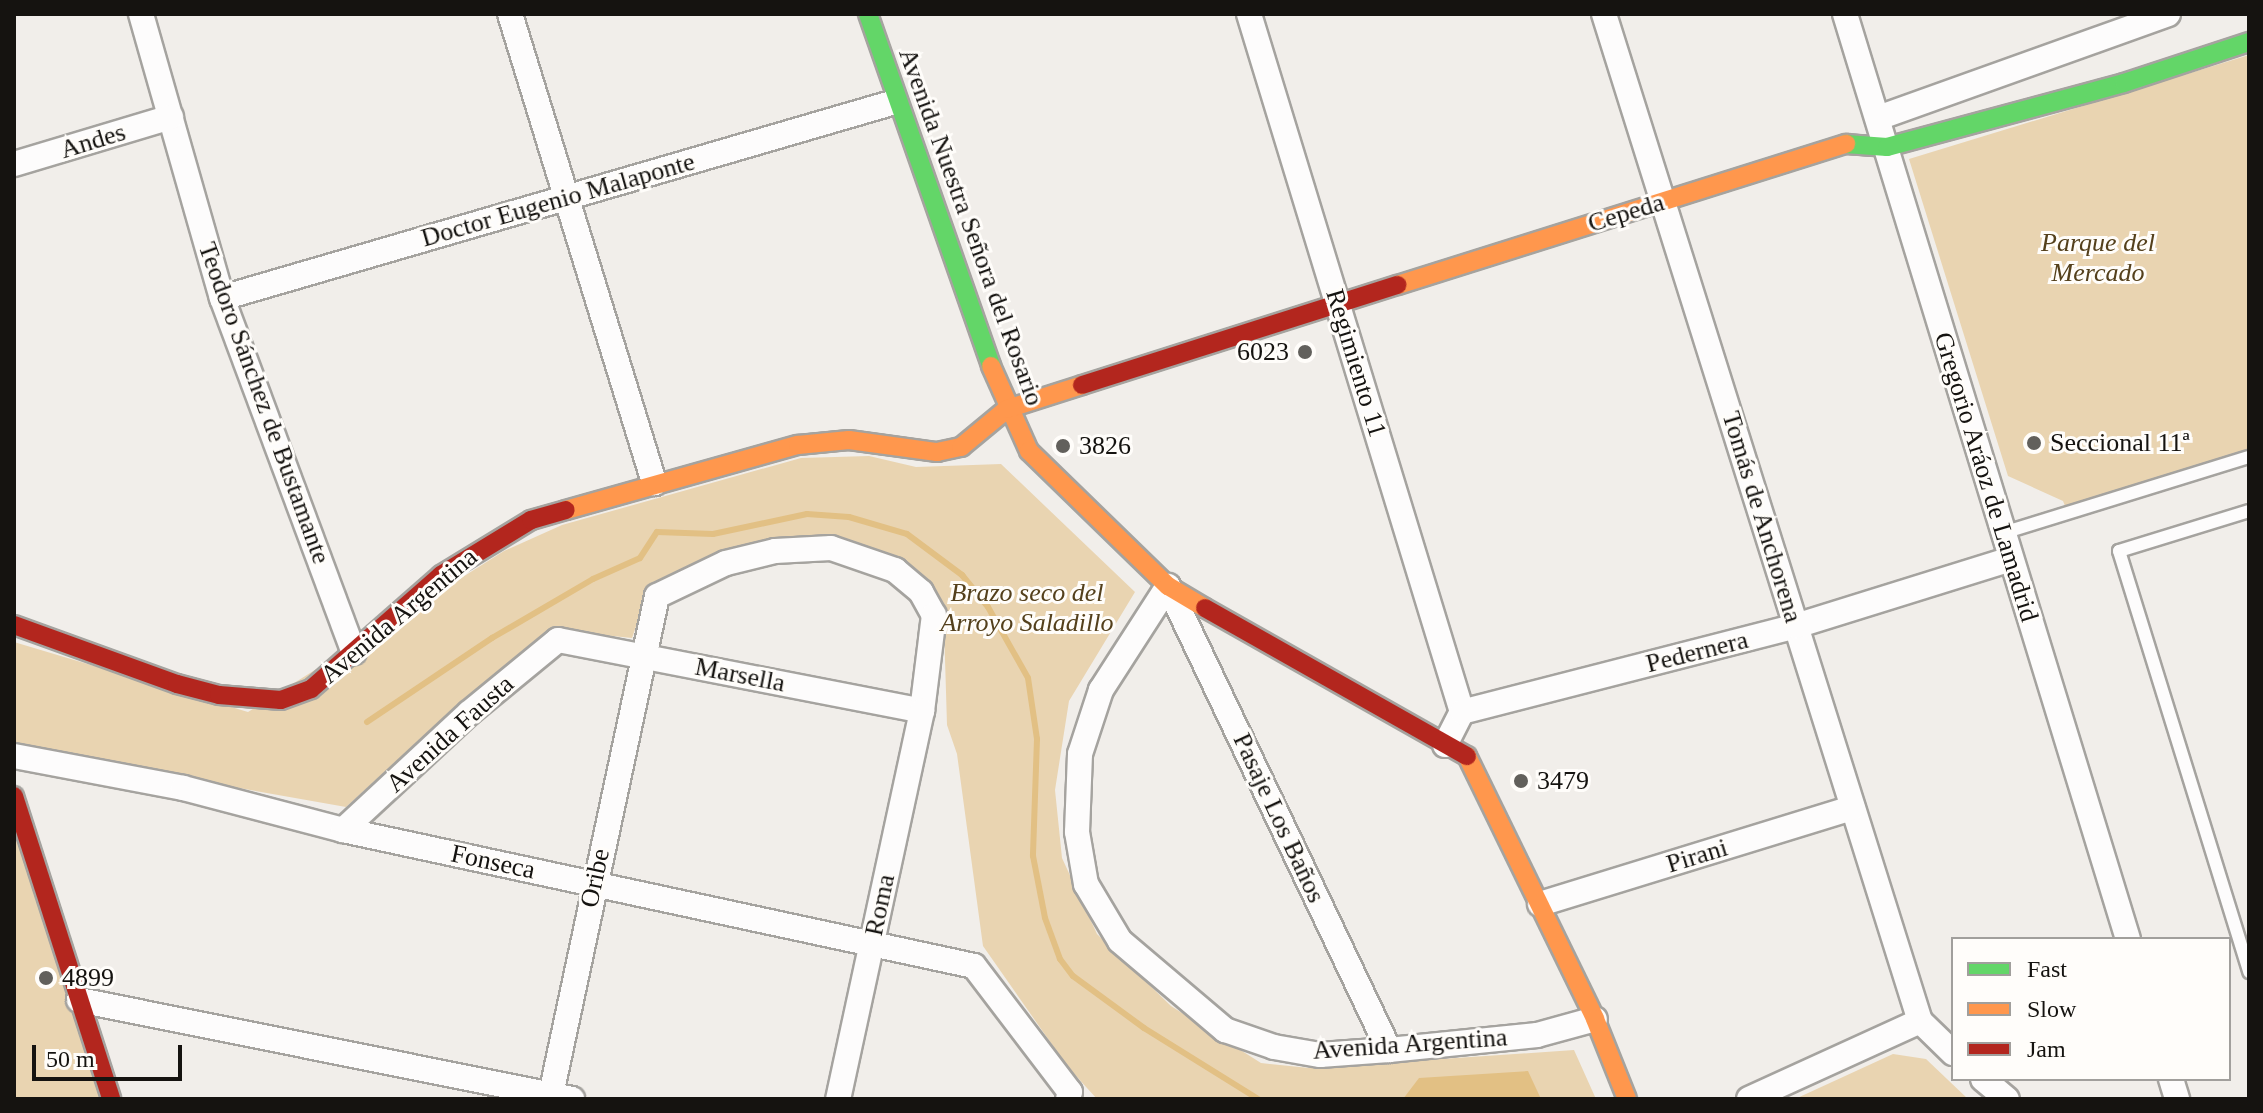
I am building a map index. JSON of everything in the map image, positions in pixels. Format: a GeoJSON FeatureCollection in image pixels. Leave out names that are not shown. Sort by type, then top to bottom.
{"type":"FeatureCollection","features":[{"type":"Feature","properties":{"kind":"street","name":"Teodoro Sánchez de Bustamante"},"geometry":{"type":"LineString","coordinates":[[141,14],[222,298],[354,652]]}},
{"type":"Feature","properties":{"kind":"street"},"geometry":{"type":"LineString","coordinates":[[510,14],[654,483]]}},
{"type":"Feature","properties":{"kind":"street","name":"Avenida Nuestra Señora del Rosario"},"geometry":{"type":"LineString","coordinates":[[868,14],[895,102],[1007,409],[1029,451],[1168,586],[1470,757],[1595,1019],[1627,1099]]}},
{"type":"Feature","properties":{"kind":"street","name":"Regimiento 11"},"geometry":{"type":"LineString","coordinates":[[1249,14],[1462,712]]}},
{"type":"Feature","properties":{"kind":"street","name":"Tomás de Anchorena"},"geometry":{"type":"LineString","coordinates":[[1604,14],[1920,1021]]}},
{"type":"Feature","properties":{"kind":"street","name":"Gregorio Aráoz de Lamadrid"},"geometry":{"type":"LineString","coordinates":[[1845,14],[2127,937]]}},
{"type":"Feature","properties":{"kind":"street"},"geometry":{"type":"LineString","coordinates":[[1878,118],[2168,14]]}},
{"type":"Feature","properties":{"kind":"street","name":"Cepeda"},"geometry":{"type":"LineString","coordinates":[[1007,409],[1855,141],[1887,147],[2124,83],[2249,42]]}},
{"type":"Feature","properties":{"kind":"street","name":"Doctor Eugenio Malaponte"},"geometry":{"type":"LineString","coordinates":[[222,298],[895,102]]}},
{"type":"Feature","properties":{"kind":"street","name":"Andes"},"geometry":{"type":"LineString","coordinates":[[14,164],[171,117]]}},
{"type":"Feature","properties":{"kind":"street","name":"Avenida Argentina"},"geometry":{"type":"LineString","coordinates":[[14,625],[177,684],[253,700],[281,700],[311,689],[441,575],[488,543],[531,520],[798,445],[849,440],[949,450],[961,447],[1007,409]]}},
{"type":"Feature","properties":{"kind":"street"},"geometry":{"type":"LineString","coordinates":[[643,657],[657,596],[726,563],[775,551],[831,548],[895,570],[921,592],[934,615],[922,711]]}},
{"type":"Feature","properties":{"kind":"street","name":"Pedernera"},"geometry":{"type":"LineString","coordinates":[[1462,712],[1796,626],[2011,559]]}},
{"type":"Feature","properties":{"kind":"street","name":"Avenida Argentina"},"geometry":{"type":"LineString","coordinates":[[1168,586],[1101,690],[1080,754],[1077,832],[1086,884],[1120,941],[1225,1030],[1274,1047],[1320,1055],[1537,1035],[1595,1019]]}},
{"type":"Feature","properties":{"kind":"street","name":"Pasaje Los Baños"},"geometry":{"type":"LineString","coordinates":[[1168,586],[1389,1050]]}},
{"type":"Feature","properties":{"kind":"street","name":"Marsella"},"geometry":{"type":"LineString","coordinates":[[558,640],[922,711]]}},
{"type":"Feature","properties":{"kind":"street","name":"Avenida Fausta"},"geometry":{"type":"LineString","coordinates":[[343,830],[469,713],[558,640]]}},
{"type":"Feature","properties":{"kind":"street","name":"Oribe"},"geometry":{"type":"LineString","coordinates":[[557,1097],[594,884],[643,657]]}},
{"type":"Feature","properties":{"kind":"street","name":"Roma"},"geometry":{"type":"LineString","coordinates":[[838,1099],[922,711]]}},
{"type":"Feature","properties":{"kind":"street"},"geometry":{"type":"LineString","coordinates":[[1445,745],[1462,712]]}},
{"type":"Feature","properties":{"kind":"street","name":"Fonseca"},"geometry":{"type":"LineString","coordinates":[[14,756],[183,788],[343,830],[974,966],[1069,1096]]}},
{"type":"Feature","properties":{"kind":"street"},"geometry":{"type":"LineString","coordinates":[[14,796],[111,1099]]}},
{"type":"Feature","properties":{"kind":"street","name":"Pirani"},"geometry":{"type":"LineString","coordinates":[[1540,904],[1853,808]]}},
{"type":"Feature","properties":{"kind":"street"},"geometry":{"type":"LineString","coordinates":[[79,1000],[557,1097]]}},
{"type":"Feature","properties":{"kind":"street"},"geometry":{"type":"LineString","coordinates":[[1749,1099],[1920,1021],[1951,1051]]}},
{"type":"Feature","properties":{"kind":"street"},"geometry":{"type":"LineString","coordinates":[[1985,1081],[2007,1099]]}},
{"type":"Feature","properties":{"kind":"lane"},"geometry":{"type":"LineString","coordinates":[[2003,533],[2249,457]]}},
{"type":"Feature","properties":{"kind":"lane"},"geometry":{"type":"LineString","coordinates":[[2249,511],[2119,551],[2249,970]]}},
{"type":"Feature","properties":{"kind":"green space","name":"Parque del Mercado"},"geometry":{"type":"Polygon","coordinates":[[[2249,55],[2249,463],[2070,518],[2063,501],[2008,476],[1909,159],[2249,55]]]}},
{"type":"Feature","properties":{"kind":"green space","name":"Brazo seco del Arroyo Saladillo"},"geometry":{"type":"Polygon","coordinates":[[[869,456],[916,467],[1001,464],[1135,592],[1069,701],[1055,790],[1062,858],[1097,934],[1171,1006],[1261,1063],[1309,1068],[1574,1050],[1596,1099],[1097,1099],[1067,1066],[983,946],[957,754],[947,725],[944,626],[929,590],[831,538],[649,589],[632,638],[554,630],[462,702],[346,807],[14,748],[14,642],[248,712],[504,551],[562,525],[801,458],[869,456]]]}},
{"type":"Feature","properties":{"kind":"green space"},"geometry":{"type":"Polygon","coordinates":[[[14,796],[111,1099],[14,1099],[14,796]]]}},
{"type":"Feature","properties":{"kind":"green space"},"geometry":{"type":"Polygon","coordinates":[[[1893,1054],[1926,1059],[1968,1099],[1795,1099],[1893,1054]]]}},
{"type":"Feature","properties":{"kind":"shaded area"},"geometry":{"type":"Polygon","coordinates":[[[1528,1071],[1541,1099],[1403,1099],[1419,1078],[1528,1071]]]}},
{"type":"Feature","properties":{"kind":"waterway"},"geometry":{"type":"LineString","coordinates":[[367,722],[492,638],[593,579],[640,558],[657,532],[713,534],[807,514],[849,517],[907,534],[962,575],[988,607],[1028,678],[1037,739],[1033,856],[1045,918],[1060,959],[1073,976],[1144,1028],[1258,1099]]}},
{"type":"Feature","properties":{"kind":"traffic: fast"},"geometry":{"type":"LineString","coordinates":[[868,14],[991,366]]}},
{"type":"Feature","properties":{"kind":"traffic: fast"},"geometry":{"type":"LineString","coordinates":[[1846,144],[1887,147],[2124,83],[2249,42]]}},
{"type":"Feature","properties":{"kind":"traffic: slow"},"geometry":{"type":"LineString","coordinates":[[1398,285],[1846,144]]}},
{"type":"Feature","properties":{"kind":"traffic: slow"},"geometry":{"type":"LineString","coordinates":[[991,366],[1029,451],[1168,586],[1205,608]]}},
{"type":"Feature","properties":{"kind":"traffic: slow"},"geometry":{"type":"LineString","coordinates":[[566,510],[798,445],[849,440],[937,452],[961,447],[1007,409],[1082,385]]}},
{"type":"Feature","properties":{"kind":"traffic: slow"},"geometry":{"type":"LineString","coordinates":[[1467,756],[1595,1019],[1627,1099]]}},
{"type":"Feature","properties":{"kind":"traffic: jam"},"geometry":{"type":"LineString","coordinates":[[1082,385],[1398,285]]}},
{"type":"Feature","properties":{"kind":"traffic: jam"},"geometry":{"type":"LineString","coordinates":[[14,625],[177,684],[219,695],[281,700],[311,689],[441,575],[531,520],[566,510]]}},
{"type":"Feature","properties":{"kind":"traffic: jam"},"geometry":{"type":"LineString","coordinates":[[1205,608],[1467,756]]}},
{"type":"Feature","properties":{"kind":"traffic: jam"},"geometry":{"type":"LineString","coordinates":[[14,796],[111,1099]]}},
{"type":"Feature","properties":{"kind":"place","name":"6023"},"geometry":{"type":"Point","coordinates":[1305,352]}},
{"type":"Feature","properties":{"kind":"place","name":"Seccional 11ª"},"geometry":{"type":"Point","coordinates":[2034,443]}},
{"type":"Feature","properties":{"kind":"place","name":"3826"},"geometry":{"type":"Point","coordinates":[1063,446]}},
{"type":"Feature","properties":{"kind":"place","name":"3479"},"geometry":{"type":"Point","coordinates":[1521,781]}},
{"type":"Feature","properties":{"kind":"place","name":"4899"},"geometry":{"type":"Point","coordinates":[46,978]}}]}
